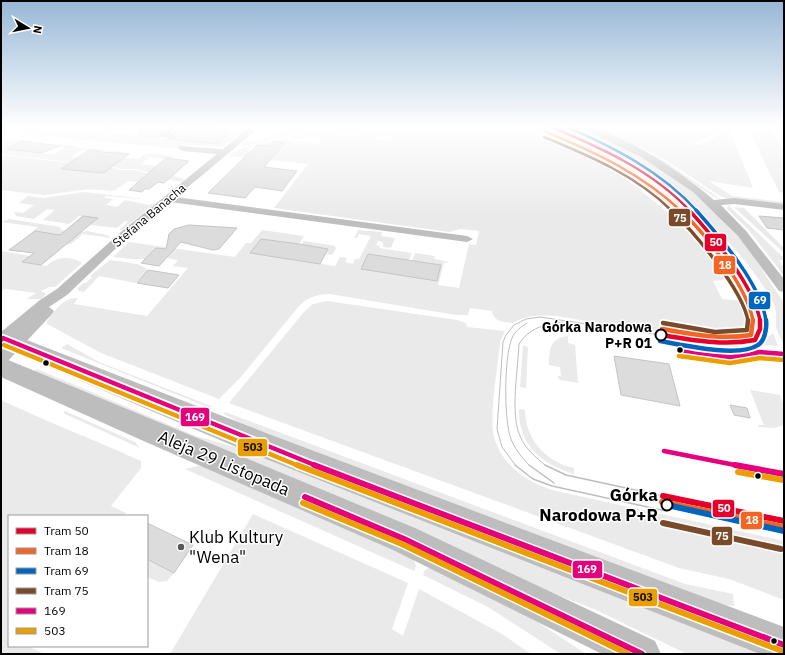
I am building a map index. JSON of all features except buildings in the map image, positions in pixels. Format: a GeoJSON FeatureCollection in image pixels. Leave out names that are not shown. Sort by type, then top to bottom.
{"type":"FeatureCollection","features":[{"type":"Feature","properties":{"kind":"main road","name":"Aleja 29 Listopada"},"geometry":{"type":"LineString","coordinates":[[4,347],[778,644]]}},
{"type":"Feature","properties":{"kind":"main road","name":"Aleja 29 Listopada"},"geometry":{"type":"LineString","coordinates":[[4,347],[148,431],[404,539],[642,654]]}},
{"type":"Feature","properties":{"kind":"street","name":"Stefana Banacha"},"geometry":{"type":"LineString","coordinates":[[4,347],[54,304],[62,292],[121,238],[219,157]]}},
{"type":"Feature","properties":{"kind":"street"},"geometry":{"type":"LineString","coordinates":[[646,157],[688,183],[713,203],[748,239],[784,288]]}},
{"type":"Feature","properties":{"kind":"street"},"geometry":{"type":"LineString","coordinates":[[168,199],[467,239]]}},
{"type":"Feature","properties":{"kind":"street"},"geometry":{"type":"LineString","coordinates":[[713,203],[738,202],[784,207]]}},
{"type":"Feature","properties":{"kind":"shaded area"},"geometry":{"type":"Polygon","coordinates":[[[1,157],[15,157],[109,167],[120,170],[136,170],[145,173],[161,173],[185,179],[182,182],[146,176],[138,182],[128,181],[114,191],[89,189],[44,195],[1,190],[1,157]]]}},
{"type":"Feature","properties":{"kind":"shaded area"},"geometry":{"type":"Polygon","coordinates":[[[23,157],[71,157],[91,159],[79,163],[23,157]]]}},
{"type":"Feature","properties":{"kind":"shaded area"},"geometry":{"type":"Polygon","coordinates":[[[123,157],[139,159],[142,157],[172,157],[170,159],[150,157],[141,164],[160,166],[154,172],[147,172],[137,169],[121,169],[111,166],[123,157]]]}},
{"type":"Feature","properties":{"kind":"shaded area"},"geometry":{"type":"Polygon","coordinates":[[[235,157],[587,157],[634,185],[683,227],[724,277],[723,280],[713,281],[722,299],[743,301],[740,291],[722,264],[703,240],[682,219],[635,181],[593,157],[607,157],[645,179],[666,194],[705,229],[747,281],[755,303],[766,315],[769,324],[765,330],[753,338],[738,341],[715,341],[555,316],[533,316],[523,318],[513,323],[503,322],[497,319],[494,317],[492,311],[470,308],[468,315],[456,315],[330,294],[321,295],[310,298],[299,306],[240,378],[219,399],[101,353],[47,324],[47,321],[60,305],[73,298],[78,298],[74,304],[147,316],[188,268],[173,266],[178,260],[167,258],[173,250],[156,248],[145,259],[113,257],[129,242],[235,257],[246,243],[251,243],[262,230],[304,236],[299,244],[261,239],[250,253],[335,266],[340,257],[347,258],[345,262],[353,264],[355,259],[359,259],[371,236],[359,234],[357,238],[354,238],[358,230],[382,232],[381,236],[395,238],[391,248],[383,247],[383,242],[378,241],[376,245],[380,246],[379,248],[412,253],[409,260],[368,254],[361,269],[437,281],[441,265],[412,261],[415,253],[435,256],[434,259],[450,262],[444,263],[438,285],[459,288],[469,244],[476,245],[479,231],[460,229],[449,232],[274,208],[308,164],[235,157]]]}},
{"type":"Feature","properties":{"kind":"shaded area"},"geometry":{"type":"Polygon","coordinates":[[[617,157],[641,157],[687,187],[720,216],[748,248],[784,303],[784,345],[776,328],[776,314],[773,302],[740,255],[700,213],[654,178],[617,157]]]}},
{"type":"Feature","properties":{"kind":"shaded area"},"geometry":{"type":"Polygon","coordinates":[[[654,157],[661,159],[721,199],[713,196],[654,157]]]}},
{"type":"Feature","properties":{"kind":"shaded area"},"geometry":{"type":"Polygon","coordinates":[[[659,157],[740,157],[753,188],[709,181],[732,196],[784,202],[784,205],[728,199],[718,195],[659,157]]]}},
{"type":"Feature","properties":{"kind":"shaded area"},"geometry":{"type":"Polygon","coordinates":[[[762,157],[784,157],[784,193],[779,192],[762,157]]]}},
{"type":"Feature","properties":{"kind":"shaded area"},"geometry":{"type":"Polygon","coordinates":[[[84,192],[152,200],[106,196],[104,198],[113,199],[106,205],[117,207],[125,200],[149,205],[157,202],[122,230],[119,230],[128,222],[125,221],[117,228],[91,225],[98,218],[79,216],[69,224],[43,220],[55,210],[47,209],[34,219],[16,216],[14,212],[23,213],[34,205],[19,203],[28,196],[43,198],[84,192]]]}},
{"type":"Feature","properties":{"kind":"shaded area"},"geometry":{"type":"Polygon","coordinates":[[[728,205],[784,258],[784,260],[779,260],[784,268],[784,276],[749,230],[727,209],[728,205]]]}},
{"type":"Feature","properties":{"kind":"shaded area"},"geometry":{"type":"Polygon","coordinates":[[[734,207],[744,208],[784,248],[784,253],[734,207]]]}},
{"type":"Feature","properties":{"kind":"shaded area"},"geometry":{"type":"Polygon","coordinates":[[[9,219],[60,227],[61,230],[80,233],[87,231],[107,235],[111,238],[83,234],[71,244],[66,245],[75,237],[35,231],[25,238],[38,227],[1,222],[9,219]]]}},
{"type":"Feature","properties":{"kind":"shaded area"},"geometry":{"type":"Polygon","coordinates":[[[304,241],[335,246],[336,249],[332,255],[326,254],[328,249],[301,245],[304,241]]]}},
{"type":"Feature","properties":{"kind":"shaded area"},"geometry":{"type":"Polygon","coordinates":[[[1,251],[31,256],[23,262],[46,266],[63,258],[77,260],[82,263],[55,287],[49,287],[41,291],[46,294],[41,299],[27,299],[36,293],[6,289],[1,291],[1,251]]]}},
{"type":"Feature","properties":{"kind":"shaded area"},"geometry":{"type":"Polygon","coordinates":[[[110,260],[136,264],[148,271],[136,283],[99,276],[84,292],[77,289],[83,283],[86,283],[92,277],[90,276],[110,260]]]}},
{"type":"Feature","properties":{"kind":"shaded area"},"geometry":{"type":"Polygon","coordinates":[[[327,301],[457,320],[466,323],[467,327],[505,331],[500,342],[493,404],[493,428],[494,437],[498,447],[503,457],[510,465],[536,484],[556,491],[784,541],[784,600],[729,579],[679,568],[229,403],[304,312],[313,304],[327,301]]]}},
{"type":"Feature","properties":{"kind":"shaded area"},"geometry":{"type":"Polygon","coordinates":[[[773,333],[778,346],[769,345],[721,351],[713,350],[711,344],[735,346],[751,344],[766,338],[773,333]]]}},
{"type":"Feature","properties":{"kind":"shaded area"},"geometry":{"type":"Polygon","coordinates":[[[568,336],[568,343],[575,345],[578,383],[560,380],[557,376],[561,376],[560,367],[549,365],[549,354],[552,345],[557,339],[568,336]]]}},
{"type":"Feature","properties":{"kind":"shaded area"},"geometry":{"type":"Polygon","coordinates":[[[67,344],[99,362],[211,406],[210,408],[61,348],[67,344]]]}},
{"type":"Feature","properties":{"kind":"shaded area"},"geometry":{"type":"Polygon","coordinates":[[[523,345],[528,347],[526,388],[520,387],[523,345]]]}},
{"type":"Feature","properties":{"kind":"shaded area"},"geometry":{"type":"Polygon","coordinates":[[[37,369],[196,436],[259,454],[772,654],[687,654],[594,609],[505,575],[34,371],[37,369]]]}},
{"type":"Feature","properties":{"kind":"shaded area"},"geometry":{"type":"Polygon","coordinates":[[[750,390],[780,395],[784,406],[784,425],[774,428],[759,427],[758,425],[764,425],[750,390]]]}},
{"type":"Feature","properties":{"kind":"shaded area"},"geometry":{"type":"Polygon","coordinates":[[[1,400],[141,461],[141,468],[111,506],[126,513],[124,515],[8,515],[8,647],[30,647],[44,654],[1,654],[1,400]]]}},
{"type":"Feature","properties":{"kind":"shaded area"},"geometry":{"type":"Polygon","coordinates":[[[519,409],[525,410],[529,430],[533,440],[539,448],[546,455],[564,465],[574,468],[574,474],[552,465],[542,459],[534,451],[523,433],[519,409]]]}},
{"type":"Feature","properties":{"kind":"shaded area"},"geometry":{"type":"Polygon","coordinates":[[[65,411],[135,442],[140,448],[63,413],[65,411]]]}},
{"type":"Feature","properties":{"kind":"shaded area"},"geometry":{"type":"Polygon","coordinates":[[[225,412],[685,584],[733,594],[734,606],[705,602],[265,437],[224,414],[225,412]]]}},
{"type":"Feature","properties":{"kind":"shaded area"},"geometry":{"type":"Polygon","coordinates":[[[203,466],[412,555],[416,566],[414,571],[185,469],[203,466]]]}},
{"type":"Feature","properties":{"kind":"shaded area"},"geometry":{"type":"Polygon","coordinates":[[[253,514],[408,583],[392,629],[403,636],[419,589],[502,634],[531,654],[170,654],[253,514]]]}},
{"type":"Feature","properties":{"kind":"shaded area"},"geometry":{"type":"Polygon","coordinates":[[[148,560],[174,573],[167,581],[159,582],[148,577],[148,560]]]}},
{"type":"Feature","properties":{"kind":"shaded area"},"geometry":{"type":"Polygon","coordinates":[[[434,565],[536,621],[586,654],[561,654],[488,607],[423,575],[425,570],[434,565]]]}},
{"type":"Feature","properties":{"kind":"tram line","name":"75"},"geometry":{"type":"LineString","coordinates":[[590,157],[618,171],[646,189],[680,218],[707,250],[723,273],[744,307],[748,319],[747,330],[736,332],[705,331],[663,323]]}},
{"type":"Feature","properties":{"kind":"tram line","name":"18"},"geometry":{"type":"LineString","coordinates":[[602,157],[648,183],[683,212],[702,234],[736,282],[750,308],[753,322],[751,335],[729,338],[695,335],[662,329]]}},
{"type":"Feature","properties":{"kind":"tram line","name":"50"},"geometry":{"type":"LineString","coordinates":[[616,157],[654,180],[688,209],[706,230],[742,281],[760,316],[760,329],[755,340],[720,343],[696,341],[661,335]]}},
{"type":"Feature","properties":{"kind":"tram line","name":"69"},"geometry":{"type":"LineString","coordinates":[[627,157],[668,183],[713,229],[730,250],[745,273],[757,294],[765,313],[767,329],[760,344],[750,349],[711,349],[660,341]]}},
{"type":"Feature","properties":{"kind":"tram line"},"geometry":{"type":"LineString","coordinates":[[516,465],[502,447],[497,429],[503,342],[506,335],[514,325],[526,319],[540,317],[661,335]]}},
{"type":"Feature","properties":{"kind":"tram line"},"geometry":{"type":"LineString","coordinates":[[546,466],[522,441],[517,427],[515,416],[515,392],[519,344],[528,334],[538,328],[563,322]]}},
{"type":"Feature","properties":{"kind":"tram line"},"geometry":{"type":"LineString","coordinates":[[527,323],[515,333],[509,347],[506,372],[506,401],[508,427],[511,440],[518,452],[529,465]]}},
{"type":"Feature","properties":{"kind":"tram line"},"geometry":{"type":"LineString","coordinates":[[516,465],[533,479],[552,486],[666,511]]}},
{"type":"Feature","properties":{"kind":"tram line"},"geometry":{"type":"LineString","coordinates":[[529,465],[554,483]]}},
{"type":"Feature","properties":{"kind":"tram line"},"geometry":{"type":"LineString","coordinates":[[545,465],[566,475],[663,496]]}},
{"type":"Feature","properties":{"kind":"tram line","name":"50"},"geometry":{"type":"LineString","coordinates":[[663,496],[784,521]]}},
{"type":"Feature","properties":{"kind":"tram line","name":"18"},"geometry":{"type":"LineString","coordinates":[[662,502],[783,527]]}},
{"type":"Feature","properties":{"kind":"tram line","name":"69"},"geometry":{"type":"LineString","coordinates":[[667,505],[784,531]]}},
{"type":"Feature","properties":{"kind":"tram line","name":"75"},"geometry":{"type":"LineString","coordinates":[[663,523],[781,549]]}},
{"type":"Feature","properties":{"kind":"transit line","name":"169"},"geometry":{"type":"LineString","coordinates":[[1,340],[3,338],[258,443],[784,645]]}},
{"type":"Feature","properties":{"kind":"transit line","name":"503"},"geometry":{"type":"LineString","coordinates":[[4,345],[256,449],[782,651]]}},
{"type":"Feature","properties":{"kind":"transit line","name":"169"},"geometry":{"type":"LineString","coordinates":[[680,350],[730,357],[760,352],[784,354]]}},
{"type":"Feature","properties":{"kind":"transit line","name":"503"},"geometry":{"type":"LineString","coordinates":[[679,356],[730,363],[760,358],[784,360]]}},
{"type":"Feature","properties":{"kind":"transit line","name":"169"},"geometry":{"type":"LineString","coordinates":[[664,451],[784,474]]}},
{"type":"Feature","properties":{"kind":"transit line","name":"503"},"geometry":{"type":"LineString","coordinates":[[738,472],[783,480]]}},
{"type":"Feature","properties":{"kind":"transit line","name":"169"},"geometry":{"type":"LineString","coordinates":[[305,497],[404,539],[642,654]]}},
{"type":"Feature","properties":{"kind":"transit line","name":"503"},"geometry":{"type":"LineString","coordinates":[[303,503],[402,544],[628,654]]}},
{"type":"Feature","properties":{"kind":"place","name":"Górka Narodowa P+R 01"},"geometry":{"type":"Point","coordinates":[661,335]}},
{"type":"Feature","properties":{"kind":"place","name":"Górka Narodowa P+R"},"geometry":{"type":"Point","coordinates":[667,505]}},
{"type":"Feature","properties":{"kind":"place","name":"Klub Kultury \"Wena\""},"geometry":{"type":"Point","coordinates":[181,547]}}]}
